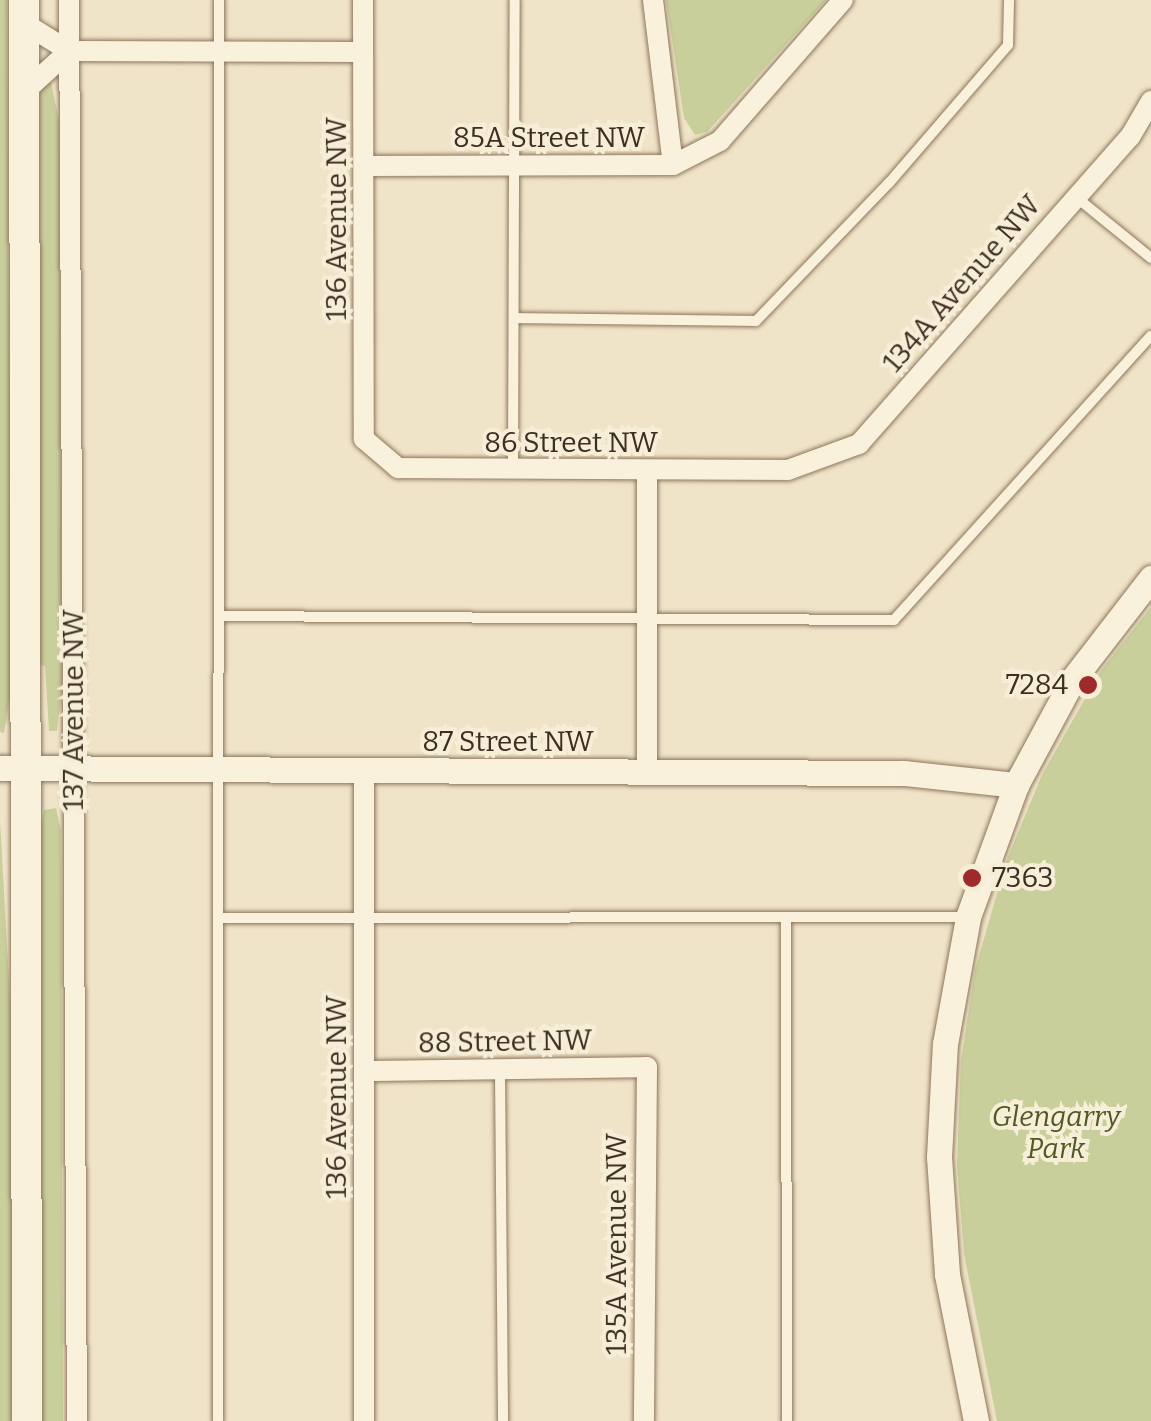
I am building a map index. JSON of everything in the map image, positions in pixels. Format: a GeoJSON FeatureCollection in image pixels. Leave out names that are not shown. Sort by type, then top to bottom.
{"type":"FeatureCollection","features":[{"type":"Feature","properties":{"kind":"main road","name":"137 Avenue NW"},"geometry":{"type":"LineString","coordinates":[[24,12],[13,768],[27,1421]]}},
{"type":"Feature","properties":{"kind":"street","name":"137 Avenue NW"},"geometry":{"type":"LineString","coordinates":[[69,0],[78,1421]]}},
{"type":"Feature","properties":{"kind":"street","name":"136 Avenue NW"},"geometry":{"type":"LineString","coordinates":[[363,0],[364,439]]}},
{"type":"Feature","properties":{"kind":"street"},"geometry":{"type":"LineString","coordinates":[[653,0],[673,165]]}},
{"type":"Feature","properties":{"kind":"street","name":"85A Street NW"},"geometry":{"type":"LineString","coordinates":[[365,166],[673,165],[720,141],[843,0]]}},
{"type":"Feature","properties":{"kind":"street"},"geometry":{"type":"LineString","coordinates":[[24,12],[69,52]]}},
{"type":"Feature","properties":{"kind":"street"},"geometry":{"type":"LineString","coordinates":[[24,92],[69,52],[363,52]]}},
{"type":"Feature","properties":{"kind":"street","name":"134A Avenue NW"},"geometry":{"type":"LineString","coordinates":[[788,470],[859,444],[1130,138],[1151,101]]}},
{"type":"Feature","properties":{"kind":"street","name":"86 Street NW"},"geometry":{"type":"LineString","coordinates":[[364,439],[398,468],[788,470]]}},
{"type":"Feature","properties":{"kind":"street"},"geometry":{"type":"LineString","coordinates":[[647,470],[647,772]]}},
{"type":"Feature","properties":{"kind":"street"},"geometry":{"type":"LineString","coordinates":[[976,1421],[947,1274],[939,1157],[945,1044],[968,917],[1016,785],[1073,680],[1151,578]]}},
{"type":"Feature","properties":{"kind":"street","name":"87 Street NW"},"geometry":{"type":"LineString","coordinates":[[13,768],[904,773],[1016,785]]}},
{"type":"Feature","properties":{"kind":"street","name":"136 Avenue NW"},"geometry":{"type":"LineString","coordinates":[[364,772],[364,1421]]}},
{"type":"Feature","properties":{"kind":"street","name":"88 Street NW"},"geometry":{"type":"LineString","coordinates":[[365,1071],[646,1068]]}},
{"type":"Feature","properties":{"kind":"street","name":"135A Avenue NW"},"geometry":{"type":"LineString","coordinates":[[644,1421],[646,1068]]}},
{"type":"Feature","properties":{"kind":"lane"},"geometry":{"type":"LineString","coordinates":[[218,1421],[219,0]]}},
{"type":"Feature","properties":{"kind":"lane"},"geometry":{"type":"LineString","coordinates":[[513,471],[514,0]]}},
{"type":"Feature","properties":{"kind":"lane"},"geometry":{"type":"LineString","coordinates":[[515,318],[756,321],[889,183],[1008,45],[1009,0]]}},
{"type":"Feature","properties":{"kind":"lane"},"geometry":{"type":"LineString","coordinates":[[1076,196],[1151,258]]}},
{"type":"Feature","properties":{"kind":"lane"},"geometry":{"type":"LineString","coordinates":[[219,616],[894,620],[1151,336]]}},
{"type":"Feature","properties":{"kind":"lane"},"geometry":{"type":"LineString","coordinates":[[220,918],[968,917]]}},
{"type":"Feature","properties":{"kind":"lane"},"geometry":{"type":"LineString","coordinates":[[786,918],[787,1421]]}},
{"type":"Feature","properties":{"kind":"lane"},"geometry":{"type":"LineString","coordinates":[[500,1071],[503,1421]]}},
{"type":"Feature","properties":{"kind":"green space"},"geometry":{"type":"Polygon","coordinates":[[[0,0],[7,0],[11,690],[4,733],[0,732],[0,0]]]}},
{"type":"Feature","properties":{"kind":"green space"},"geometry":{"type":"Polygon","coordinates":[[[666,0],[826,0],[707,132],[695,135],[684,118],[666,0]]]}},
{"type":"Feature","properties":{"kind":"green space"},"geometry":{"type":"Polygon","coordinates":[[[44,83],[51,83],[59,120],[62,689],[57,731],[49,731],[45,666],[39,665],[36,104],[44,83]]]}},
{"type":"Feature","properties":{"kind":"green space","name":"Glengarry Park"},"geometry":{"type":"Polygon","coordinates":[[[1151,607],[1151,1421],[997,1421],[964,1254],[957,1165],[961,1061],[975,970],[1006,862],[1042,775],[1100,672],[1151,607]]]}},
{"type":"Feature","properties":{"kind":"green space"},"geometry":{"type":"Polygon","coordinates":[[[56,808],[61,830],[63,1421],[41,1421],[40,826],[44,810],[56,808]]]}},
{"type":"Feature","properties":{"kind":"green space"},"geometry":{"type":"Polygon","coordinates":[[[0,820],[14,1072],[14,1421],[0,1421],[0,820]]]}},
{"type":"Feature","properties":{"kind":"place","name":"7284"},"geometry":{"type":"Point","coordinates":[1088,685]}},
{"type":"Feature","properties":{"kind":"place","name":"7363"},"geometry":{"type":"Point","coordinates":[972,878]}}]}
